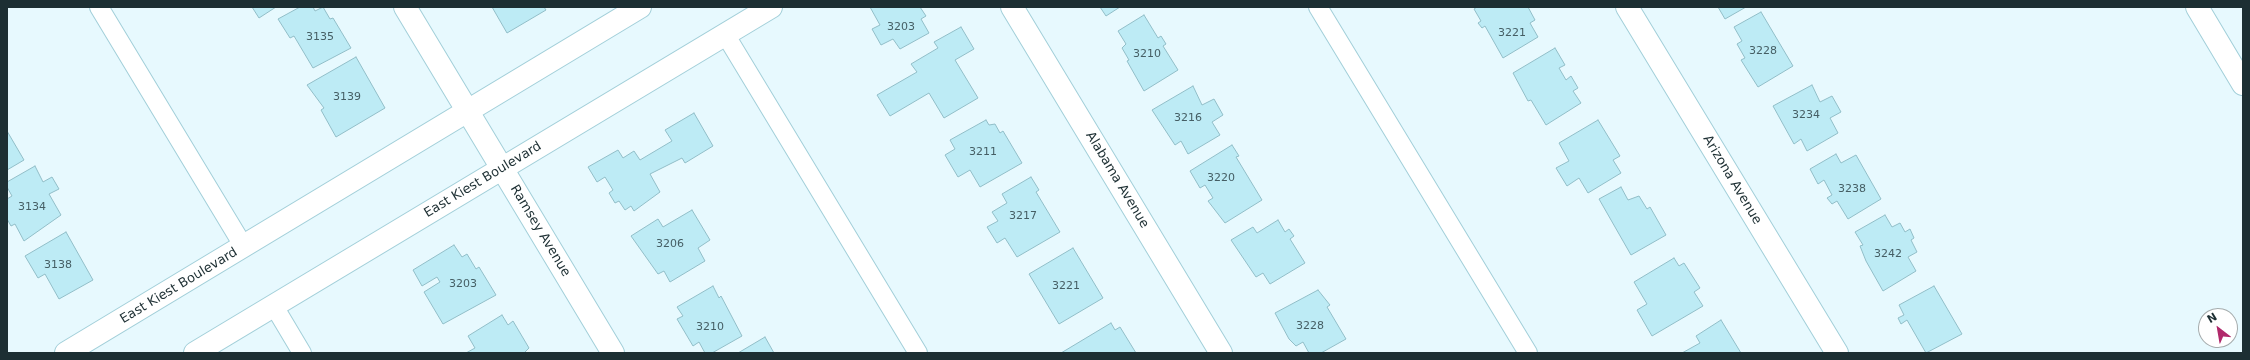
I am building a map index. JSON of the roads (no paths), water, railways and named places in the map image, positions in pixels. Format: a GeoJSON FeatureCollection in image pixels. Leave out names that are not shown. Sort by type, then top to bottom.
{"type":"FeatureCollection","features":[{"type":"Feature","properties":{"kind":"main road","name":"Ramsey Avenue"},"geometry":{"type":"LineString","coordinates":[[405,7],[613,353]]}},
{"type":"Feature","properties":{"kind":"main road","name":"East Kiest Boulevard"},"geometry":{"type":"LineString","coordinates":[[66,353],[640,7]]}},
{"type":"Feature","properties":{"kind":"main road","name":"East Kiest Boulevard"},"geometry":{"type":"LineString","coordinates":[[195,353],[771,7]]}},
{"type":"Feature","properties":{"kind":"main road","name":"Alabama Avenue"},"geometry":{"type":"LineString","coordinates":[[1012,7],[1222,353]]}},
{"type":"Feature","properties":{"kind":"main road","name":"Arizona Avenue"},"geometry":{"type":"LineString","coordinates":[[1627,7],[1837,353]]}},
{"type":"Feature","properties":{"kind":"main road"},"geometry":{"type":"LineString","coordinates":[[2197,7],[2243,84]]}},
{"type":"Feature","properties":{"kind":"lane"},"geometry":{"type":"LineString","coordinates":[[99,7],[244,247]]}},
{"type":"Feature","properties":{"kind":"lane"},"geometry":{"type":"LineString","coordinates":[[1318,7],[1528,353]]}},
{"type":"Feature","properties":{"kind":"lane"},"geometry":{"type":"LineString","coordinates":[[725,34],[918,353]]}},
{"type":"Feature","properties":{"kind":"lane"},"geometry":{"type":"LineString","coordinates":[[274,306],[302,353]]}}]}
